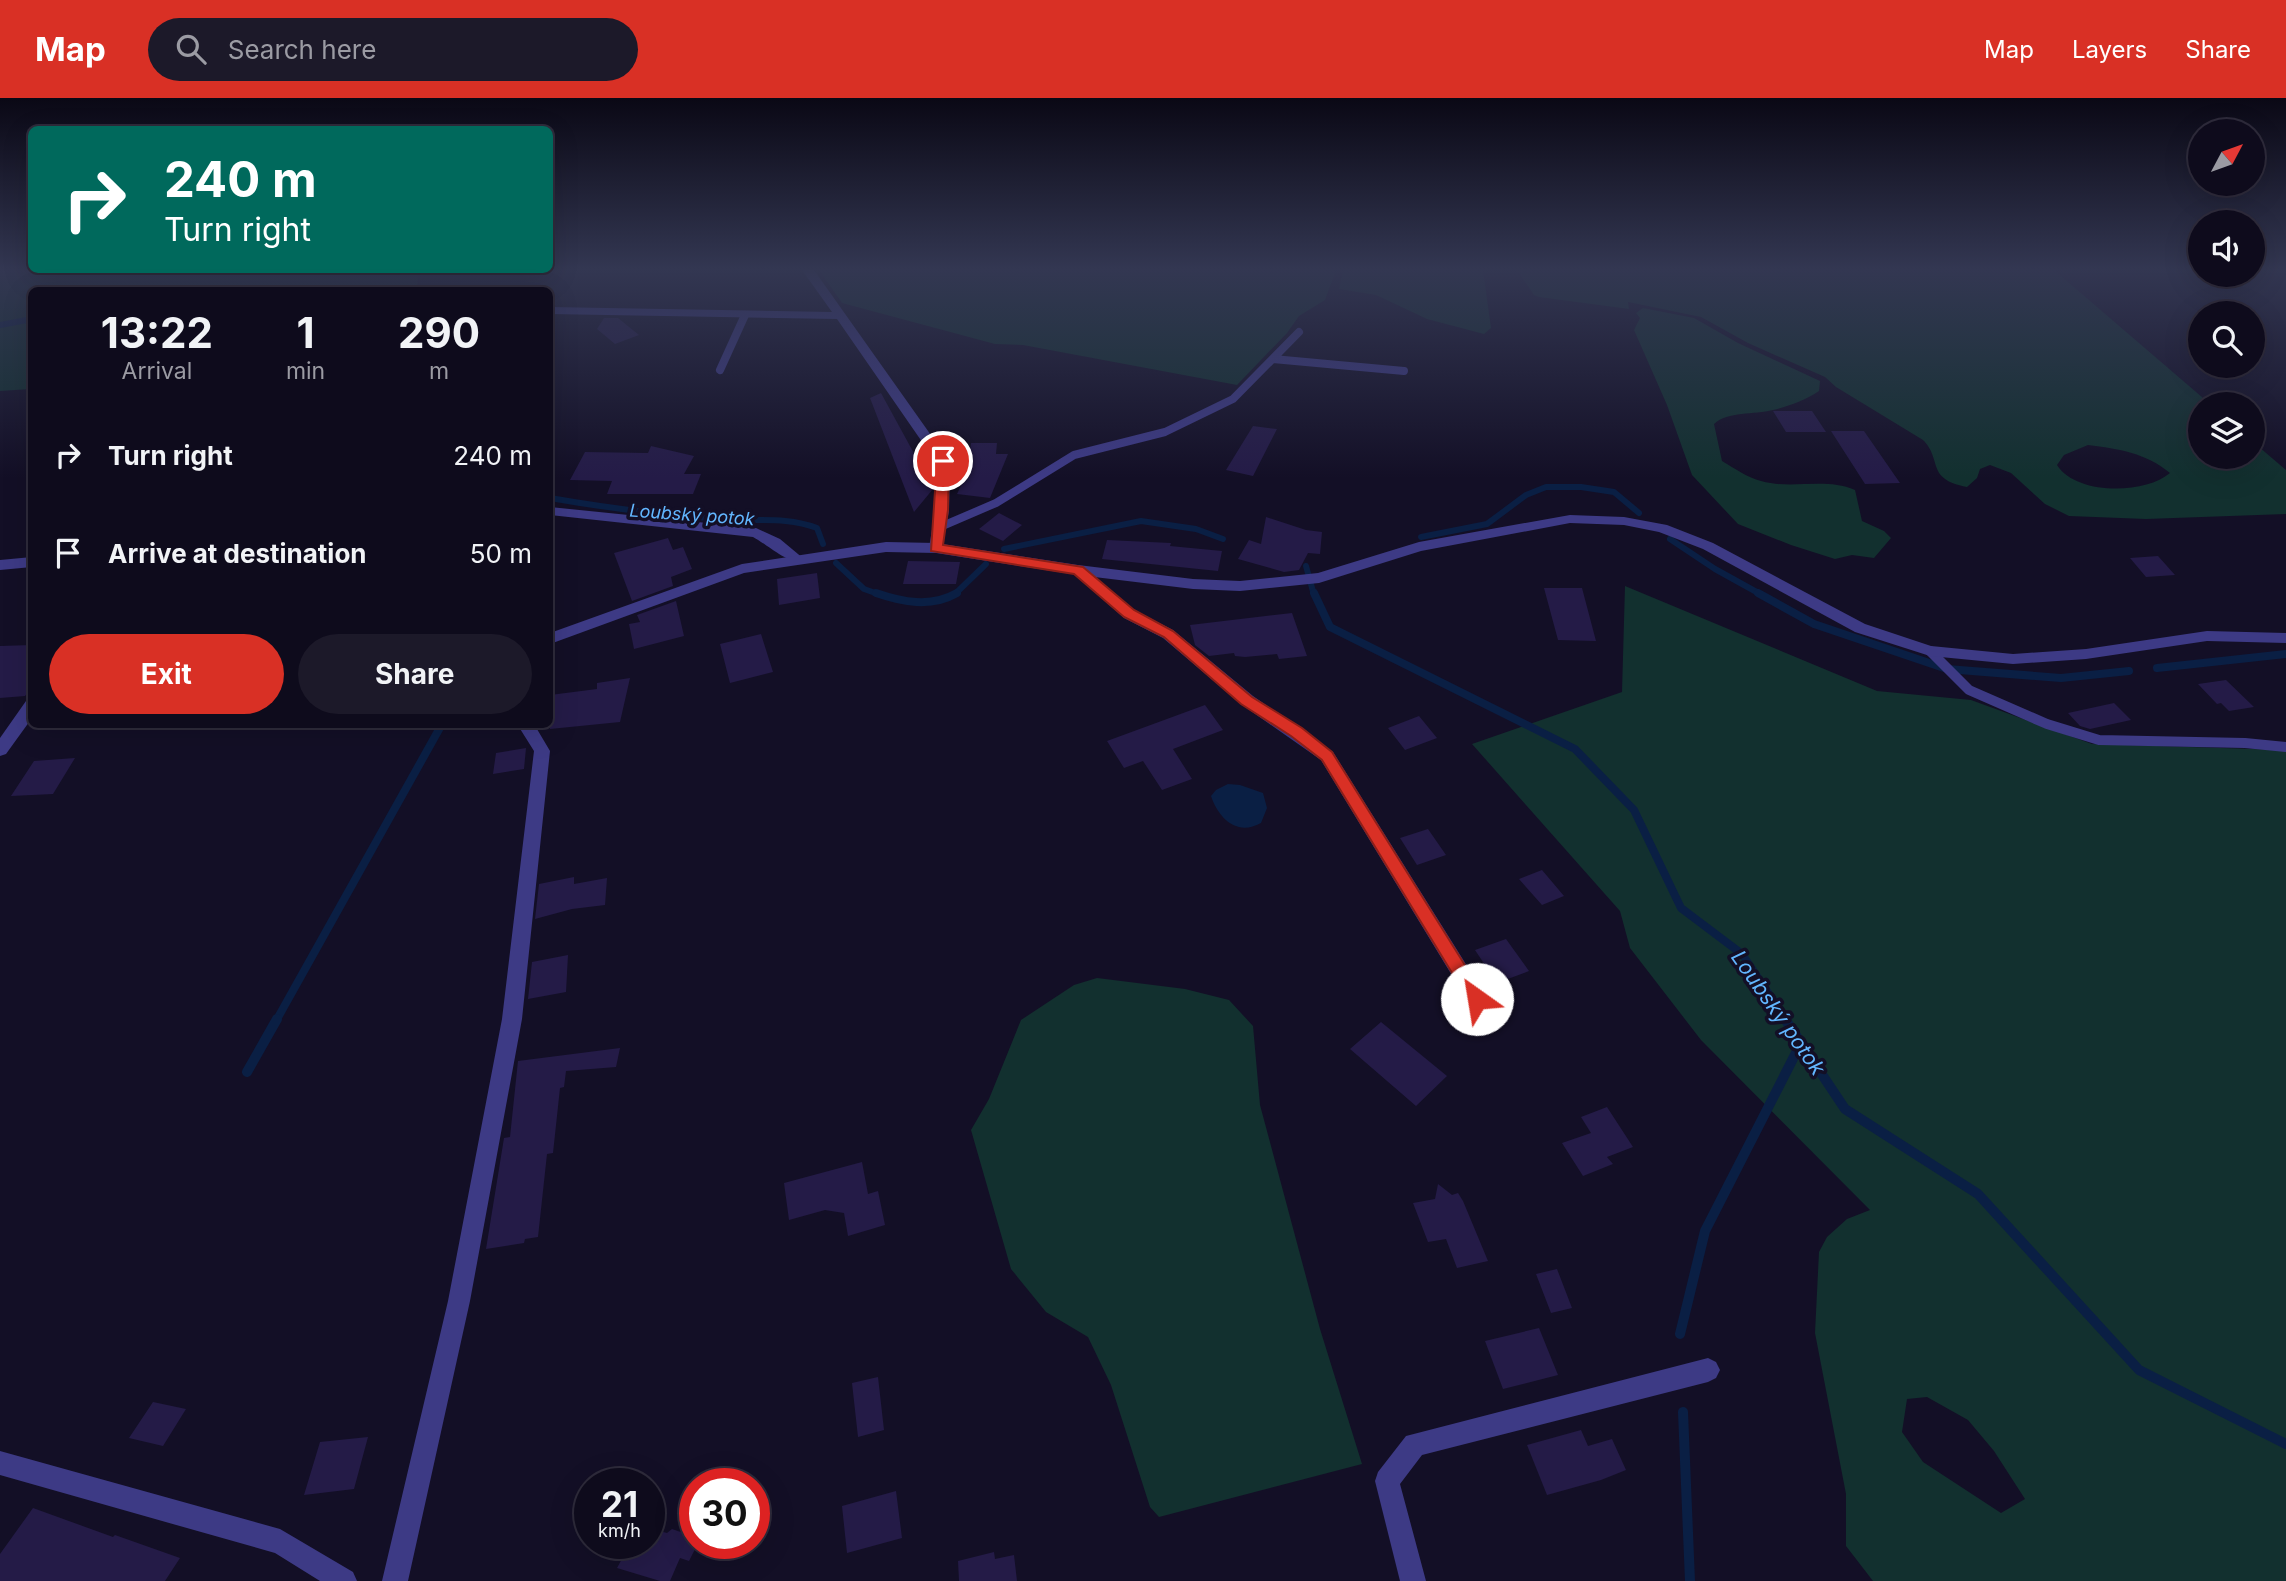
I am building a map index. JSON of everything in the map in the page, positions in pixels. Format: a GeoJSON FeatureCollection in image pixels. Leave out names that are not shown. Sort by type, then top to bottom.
{"type":"FeatureCollection","features":[{"type":"Feature","properties":{"kind":"street"},"geometry":{"type":"LineString","coordinates":[[856,339],[943,461],[940,527],[936,548]]}},
{"type":"Feature","properties":{"kind":"street"},"geometry":{"type":"LineString","coordinates":[[553,511],[756,533],[775,542],[797,559]]}},
{"type":"Feature","properties":{"kind":"street"},"geometry":{"type":"LineString","coordinates":[[553,638],[742,569],[886,547],[936,548],[1078,570],[1193,584],[1240,586],[1319,578],[1419,547],[1570,519],[1624,521],[1662,528],[1708,547],[1860,628],[1936,657],[2013,659],[2086,654],[2207,636],[2286,638]]}},
{"type":"Feature","properties":{"kind":"street"},"geometry":{"type":"LineString","coordinates":[[0,565],[28,562]]}},
{"type":"Feature","properties":{"kind":"street"},"geometry":{"type":"LineString","coordinates":[[1078,570],[1129,614],[1168,634],[1247,700],[1327,756],[1477,999]]}},
{"type":"Feature","properties":{"kind":"street"},"geometry":{"type":"LineString","coordinates":[[0,750],[28,711]]}},
{"type":"Feature","properties":{"kind":"street"},"geometry":{"type":"LineString","coordinates":[[395,1581],[459,1300],[512,1019],[542,751],[528,728]]}},
{"type":"Feature","properties":{"kind":"street"},"geometry":{"type":"LineString","coordinates":[[1413,1581],[1387,1481],[1415,1445],[1708,1370]]}},
{"type":"Feature","properties":{"kind":"street"},"geometry":{"type":"LineString","coordinates":[[0,1463],[280,1542],[344,1581]]}},
{"type":"Feature","properties":{"kind":"lane"},"geometry":{"type":"LineString","coordinates":[[720,370],[734,339]]}},
{"type":"Feature","properties":{"kind":"lane"},"geometry":{"type":"LineString","coordinates":[[940,527],[996,503],[1074,455],[1165,432],[1233,399],[1292,339]]}},
{"type":"Feature","properties":{"kind":"lane"},"geometry":{"type":"LineString","coordinates":[[1273,359],[1405,371]]}},
{"type":"Feature","properties":{"kind":"lane"},"geometry":{"type":"LineString","coordinates":[[1936,657],[1959,683],[1996,704],[2099,740],[2245,743],[2286,747]]}},
{"type":"Feature","properties":{"kind":"green space"},"geometry":{"type":"Polygon","coordinates":[[[0,339],[28,339],[28,389],[0,391],[0,339]]]}},
{"type":"Feature","properties":{"kind":"green space"},"geometry":{"type":"Polygon","coordinates":[[[977,339],[1281,339],[1237,385],[1023,345],[995,344],[977,339]]]}},
{"type":"Feature","properties":{"kind":"green space"},"geometry":{"type":"Polygon","coordinates":[[[1638,339],[1731,339],[1820,381],[1819,391],[1796,403],[1773,410],[1726,417],[1714,424],[1722,461],[1761,481],[1832,484],[1855,490],[1862,521],[1884,531],[1891,538],[1874,558],[1852,555],[1835,559],[1738,524],[1692,475],[1667,405],[1638,339]]]}},
{"type":"Feature","properties":{"kind":"green space"},"geometry":{"type":"Polygon","coordinates":[[[1741,339],[2135,339],[2196,392],[2188,392],[2188,469],[2265,469],[2265,452],[2286,470],[2286,514],[2146,519],[2069,516],[2045,504],[2011,473],[1990,465],[1980,469],[1977,478],[1967,487],[1954,484],[1940,474],[1929,447],[1923,440],[1836,387],[1825,377],[1741,339]],[[2088,445],[2064,455],[2057,465],[2066,475],[2079,482],[2111,489],[2144,485],[2170,473],[2142,456],[2088,445]]]}},
{"type":"Feature","properties":{"kind":"green space"},"geometry":{"type":"Polygon","coordinates":[[[1625,586],[1877,691],[1971,700],[2092,744],[2286,750],[2286,1581],[1873,1581],[1846,1546],[1846,1494],[1815,1333],[1819,1252],[1827,1237],[1847,1219],[1870,1210],[1701,1040],[1630,948],[1620,911],[1472,744],[1622,692],[1625,586]],[[1927,1397],[1907,1399],[1902,1432],[1923,1462],[2001,1513],[2025,1499],[1994,1451],[1968,1420],[1927,1397]]]}},
{"type":"Feature","properties":{"kind":"green space"},"geometry":{"type":"Polygon","coordinates":[[[1097,978],[1185,989],[1229,1000],[1253,1026],[1260,1105],[1320,1329],[1362,1464],[1159,1517],[1150,1507],[1111,1385],[1088,1337],[1046,1312],[1011,1269],[971,1130],[989,1099],[1021,1020],[1074,985],[1097,978]]]}},
{"type":"Feature","properties":{"kind":"water"},"geometry":{"type":"Polygon","coordinates":[[[1228,784],[1263,793],[1267,808],[1261,823],[1244,828],[1229,823],[1223,817],[1211,796],[1228,784]]]}},
{"type":"Feature","properties":{"kind":"building"},"geometry":{"type":"Polygon","coordinates":[[[609,339],[628,339],[615,344],[609,339]]]}},
{"type":"Feature","properties":{"kind":"building"},"geometry":{"type":"Polygon","coordinates":[[[881,393],[922,468],[925,467],[933,489],[914,512],[870,398],[881,393]]]}},
{"type":"Feature","properties":{"kind":"building"},"geometry":{"type":"Polygon","coordinates":[[[1773,411],[1812,411],[1826,432],[1786,432],[1773,411]]]}},
{"type":"Feature","properties":{"kind":"building"},"geometry":{"type":"Polygon","coordinates":[[[1253,426],[1277,429],[1253,476],[1226,470],[1253,426]]]}},
{"type":"Feature","properties":{"kind":"building"},"geometry":{"type":"Polygon","coordinates":[[[1831,431],[1864,431],[1900,483],[1865,484],[1831,431]]]}},
{"type":"Feature","properties":{"kind":"building"},"geometry":{"type":"Polygon","coordinates":[[[971,443],[997,443],[996,454],[1008,454],[990,498],[957,494],[967,473],[971,443]]]}},
{"type":"Feature","properties":{"kind":"building"},"geometry":{"type":"Polygon","coordinates":[[[651,446],[694,456],[684,474],[701,474],[693,494],[607,494],[612,481],[570,480],[585,452],[648,453],[651,446]]]}},
{"type":"Feature","properties":{"kind":"building"},"geometry":{"type":"Polygon","coordinates":[[[999,513],[1022,525],[1003,541],[979,529],[999,513]]]}},
{"type":"Feature","properties":{"kind":"building"},"geometry":{"type":"Polygon","coordinates":[[[1266,517],[1306,530],[1322,532],[1320,554],[1308,553],[1299,570],[1284,572],[1238,559],[1249,540],[1261,544],[1266,517]]]}},
{"type":"Feature","properties":{"kind":"building"},"geometry":{"type":"Polygon","coordinates":[[[668,538],[673,550],[683,547],[692,569],[671,577],[673,586],[632,601],[614,553],[668,538]]]}},
{"type":"Feature","properties":{"kind":"building"},"geometry":{"type":"Polygon","coordinates":[[[1107,540],[1171,543],[1170,546],[1222,551],[1218,571],[1102,559],[1107,540]]]}},
{"type":"Feature","properties":{"kind":"building"},"geometry":{"type":"Polygon","coordinates":[[[2158,556],[2175,575],[2146,577],[2130,558],[2158,556]]]}},
{"type":"Feature","properties":{"kind":"building"},"geometry":{"type":"Polygon","coordinates":[[[908,561],[960,562],[956,584],[903,584],[908,561]]]}},
{"type":"Feature","properties":{"kind":"building"},"geometry":{"type":"Polygon","coordinates":[[[817,573],[820,598],[779,605],[777,579],[817,573]]]}},
{"type":"Feature","properties":{"kind":"building"},"geometry":{"type":"Polygon","coordinates":[[[1544,588],[1582,588],[1596,641],[1558,640],[1544,588]]]}},
{"type":"Feature","properties":{"kind":"building"},"geometry":{"type":"Polygon","coordinates":[[[676,601],[684,636],[634,649],[629,624],[640,622],[637,615],[676,601]]]}},
{"type":"Feature","properties":{"kind":"building"},"geometry":{"type":"Polygon","coordinates":[[[1292,613],[1307,656],[1279,659],[1277,654],[1245,657],[1235,656],[1234,653],[1209,656],[1195,645],[1190,625],[1292,613]]]}},
{"type":"Feature","properties":{"kind":"building"},"geometry":{"type":"Polygon","coordinates":[[[761,634],[773,672],[730,683],[720,644],[761,634]]]}},
{"type":"Feature","properties":{"kind":"building"},"geometry":{"type":"Polygon","coordinates":[[[28,645],[28,692],[25,696],[0,698],[0,646],[28,645]]]}},
{"type":"Feature","properties":{"kind":"building"},"geometry":{"type":"Polygon","coordinates":[[[630,678],[620,722],[550,729],[553,728],[553,695],[597,689],[597,683],[630,678]]]}},
{"type":"Feature","properties":{"kind":"building"},"geometry":{"type":"Polygon","coordinates":[[[2226,680],[2254,707],[2229,711],[2221,703],[2217,704],[2198,684],[2226,680]]]}},
{"type":"Feature","properties":{"kind":"building"},"geometry":{"type":"Polygon","coordinates":[[[2114,703],[2131,720],[2090,729],[2080,726],[2068,713],[2114,703]]]}},
{"type":"Feature","properties":{"kind":"building"},"geometry":{"type":"Polygon","coordinates":[[[1205,705],[1223,730],[1173,749],[1192,779],[1162,790],[1143,761],[1124,768],[1107,741],[1205,705]]]}},
{"type":"Feature","properties":{"kind":"building"},"geometry":{"type":"Polygon","coordinates":[[[1419,716],[1437,738],[1405,750],[1388,728],[1419,716]]]}},
{"type":"Feature","properties":{"kind":"building"},"geometry":{"type":"Polygon","coordinates":[[[526,748],[524,769],[493,774],[496,753],[526,748]]]}},
{"type":"Feature","properties":{"kind":"building"},"geometry":{"type":"Polygon","coordinates":[[[75,758],[53,794],[11,796],[34,761],[75,758]]]}},
{"type":"Feature","properties":{"kind":"building"},"geometry":{"type":"Polygon","coordinates":[[[1428,829],[1446,855],[1417,865],[1400,838],[1428,829]]]}},
{"type":"Feature","properties":{"kind":"building"},"geometry":{"type":"Polygon","coordinates":[[[1542,870],[1564,896],[1542,905],[1519,879],[1542,870]]]}},
{"type":"Feature","properties":{"kind":"building"},"geometry":{"type":"Polygon","coordinates":[[[574,877],[574,884],[607,878],[605,905],[572,909],[535,919],[539,884],[574,877]]]}},
{"type":"Feature","properties":{"kind":"building"},"geometry":{"type":"Polygon","coordinates":[[[1506,939],[1529,971],[1497,983],[1475,950],[1506,939]]]}},
{"type":"Feature","properties":{"kind":"building"},"geometry":{"type":"Polygon","coordinates":[[[568,955],[566,992],[528,999],[532,962],[568,955]]]}},
{"type":"Feature","properties":{"kind":"building"},"geometry":{"type":"Polygon","coordinates":[[[1381,1022],[1447,1076],[1416,1106],[1350,1049],[1381,1022]]]}},
{"type":"Feature","properties":{"kind":"building"},"geometry":{"type":"Polygon","coordinates":[[[620,1048],[616,1067],[566,1071],[564,1087],[560,1088],[553,1153],[547,1154],[538,1237],[525,1239],[524,1243],[486,1249],[504,1138],[510,1137],[518,1061],[620,1048]]]}},
{"type":"Feature","properties":{"kind":"building"},"geometry":{"type":"Polygon","coordinates":[[[1607,1107],[1633,1147],[1607,1157],[1613,1164],[1583,1176],[1562,1143],[1591,1133],[1581,1117],[1607,1107]]]}},
{"type":"Feature","properties":{"kind":"building"},"geometry":{"type":"Polygon","coordinates":[[[862,1162],[868,1194],[878,1191],[885,1225],[848,1236],[844,1213],[825,1210],[789,1220],[784,1183],[862,1162]]]}},
{"type":"Feature","properties":{"kind":"building"},"geometry":{"type":"Polygon","coordinates":[[[1438,1184],[1452,1195],[1458,1193],[1488,1261],[1457,1268],[1446,1239],[1428,1242],[1413,1203],[1435,1199],[1438,1184]]]}},
{"type":"Feature","properties":{"kind":"building"},"geometry":{"type":"Polygon","coordinates":[[[1557,1269],[1572,1308],[1551,1313],[1536,1274],[1557,1269]]]}},
{"type":"Feature","properties":{"kind":"building"},"geometry":{"type":"Polygon","coordinates":[[[1539,1328],[1558,1375],[1503,1389],[1485,1341],[1539,1328]]]}},
{"type":"Feature","properties":{"kind":"building"},"geometry":{"type":"Polygon","coordinates":[[[878,1377],[884,1430],[858,1437],[852,1383],[878,1377]]]}},
{"type":"Feature","properties":{"kind":"building"},"geometry":{"type":"Polygon","coordinates":[[[153,1402],[186,1409],[163,1446],[129,1438],[153,1402]]]}},
{"type":"Feature","properties":{"kind":"building"},"geometry":{"type":"Polygon","coordinates":[[[1581,1430],[1588,1446],[1612,1439],[1626,1470],[1547,1495],[1527,1445],[1581,1430]]]}},
{"type":"Feature","properties":{"kind":"building"},"geometry":{"type":"Polygon","coordinates":[[[368,1437],[354,1489],[304,1495],[320,1442],[368,1437]]]}},
{"type":"Feature","properties":{"kind":"building"},"geometry":{"type":"Polygon","coordinates":[[[896,1491],[902,1538],[847,1553],[842,1506],[896,1491]]]}},
{"type":"Feature","properties":{"kind":"building"},"geometry":{"type":"Polygon","coordinates":[[[33,1508],[180,1558],[165,1581],[0,1581],[0,1554],[33,1508]]]}},
{"type":"Feature","properties":{"kind":"building"},"geometry":{"type":"Polygon","coordinates":[[[672,1529],[679,1531],[680,1559],[670,1581],[660,1581],[617,1568],[622,1559],[665,1559],[665,1532],[672,1529]]]}},
{"type":"Feature","properties":{"kind":"building"},"geometry":{"type":"Polygon","coordinates":[[[994,1552],[995,1559],[1014,1555],[1017,1581],[959,1581],[958,1561],[994,1552]]]}},
{"type":"Feature","properties":{"kind":"waterway"},"geometry":{"type":"LineString","coordinates":[[1421,537],[1487,524],[1526,495],[1546,487],[1581,487],[1614,492],[1639,513]]}},
{"type":"Feature","properties":{"kind":"waterway","name":"Loubský potok"},"geometry":{"type":"LineString","coordinates":[[553,498],[678,515],[805,524],[817,528],[823,544]]}},
{"type":"Feature","properties":{"kind":"waterway","name":"Loubský potok"},"geometry":{"type":"LineString","coordinates":[[1004,549],[1141,521],[1196,529],[1223,539]]}},
{"type":"Feature","properties":{"kind":"waterway"},"geometry":{"type":"LineString","coordinates":[[1670,539],[1715,569],[1762,595]]}},
{"type":"Feature","properties":{"kind":"waterway","name":"Loubský potok"},"geometry":{"type":"LineString","coordinates":[[836,563],[864,589],[881,595]]}},
{"type":"Feature","properties":{"kind":"waterway","name":"Loubský potok"},"geometry":{"type":"LineString","coordinates":[[955,594],[986,564]]}},
{"type":"Feature","properties":{"kind":"waterway","name":"Loubský potok"},"geometry":{"type":"LineString","coordinates":[[1306,566],[1314,595]]}},
{"type":"Feature","properties":{"kind":"waterway","name":"Loubský potok"},"geometry":{"type":"LineString","coordinates":[[876,593],[916,602],[937,601],[955,594]]}},
{"type":"Feature","properties":{"kind":"waterway","name":"Loubský potok"},"geometry":{"type":"LineString","coordinates":[[1314,593],[1330,627],[1575,749],[1634,810],[1681,908],[1742,954],[1787,1021]]}},
{"type":"Feature","properties":{"kind":"waterway"},"geometry":{"type":"LineString","coordinates":[[1758,593],[1814,624],[1947,669],[2061,678],[2129,671]]}},
{"type":"Feature","properties":{"kind":"waterway"},"geometry":{"type":"LineString","coordinates":[[2157,668],[2286,654]]}},
{"type":"Feature","properties":{"kind":"waterway"},"geometry":{"type":"LineString","coordinates":[[276,1021],[440,728]]}},
{"type":"Feature","properties":{"kind":"waterway"},"geometry":{"type":"LineString","coordinates":[[247,1072],[277,1019]]}},
{"type":"Feature","properties":{"kind":"waterway","name":"Loubský potok"},"geometry":{"type":"LineString","coordinates":[[1785,1019],[1801,1043]]}},
{"type":"Feature","properties":{"kind":"waterway"},"geometry":{"type":"LineString","coordinates":[[1680,1334],[1705,1231],[1801,1043]]}},
{"type":"Feature","properties":{"kind":"waterway","name":"Loubský potok"},"geometry":{"type":"LineString","coordinates":[[1801,1043],[1845,1109],[1978,1194],[2139,1370],[2286,1444]]}},
{"type":"Feature","properties":{"kind":"waterway"},"geometry":{"type":"LineString","coordinates":[[1683,1412],[1690,1581]]}},
{"type":"Feature","properties":{"kind":"route"},"geometry":{"type":"LineString","coordinates":[[943,461],[942,510],[936,548],[1078,570],[1129,614],[1168,634],[1247,700],[1327,756],[1477,999]]}}]}
